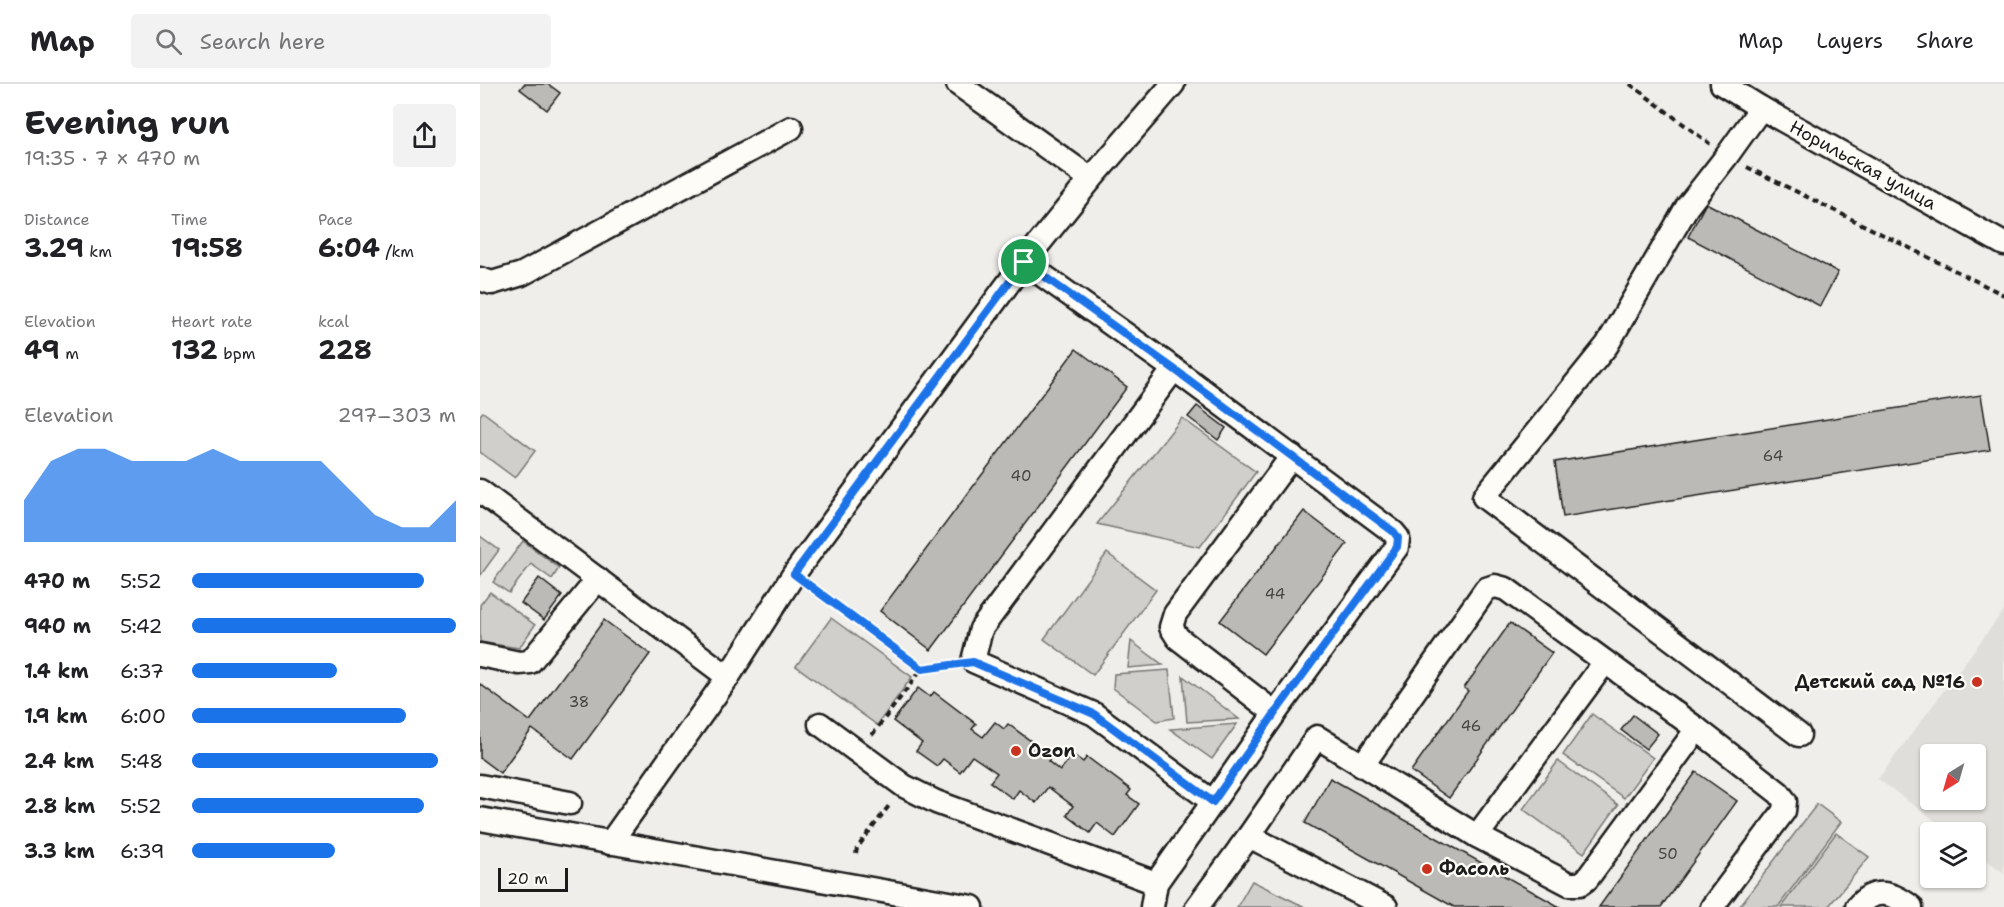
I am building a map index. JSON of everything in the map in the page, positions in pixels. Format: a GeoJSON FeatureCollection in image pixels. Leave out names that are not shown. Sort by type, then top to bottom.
{"type":"FeatureCollection","features":[{"type":"Feature","properties":{"kind":"street"},"geometry":{"type":"LineString","coordinates":[[958,84],[1091,179]]}},
{"type":"Feature","properties":{"kind":"street"},"geometry":{"type":"LineString","coordinates":[[610,843],[728,677],[794,574],[1024,262],[1091,179],[1173,84]]}},
{"type":"Feature","properties":{"kind":"street","name":"Норильская улица"},"geometry":{"type":"LineString","coordinates":[[1722,84],[2004,244]]}},
{"type":"Feature","properties":{"kind":"street"},"geometry":{"type":"LineString","coordinates":[[1761,108],[1687,207],[1607,345],[1484,497],[1799,735]]}},
{"type":"Feature","properties":{"kind":"street"},"geometry":{"type":"LineString","coordinates":[[480,279],[492,283],[522,274],[791,128]]}},
{"type":"Feature","properties":{"kind":"street"},"geometry":{"type":"LineString","coordinates":[[1024,262],[1292,456],[1394,532],[1398,538],[1397,547],[1275,713],[1156,883],[1152,907]]}},
{"type":"Feature","properties":{"kind":"street"},"geometry":{"type":"LineString","coordinates":[[1174,369],[981,629],[973,662],[1094,714],[1213,802]]}},
{"type":"Feature","properties":{"kind":"street"},"geometry":{"type":"LineString","coordinates":[[1275,713],[1178,638],[1171,627],[1175,614],[1292,456]]}},
{"type":"Feature","properties":{"kind":"street"},"geometry":{"type":"LineString","coordinates":[[480,491],[728,677]]}},
{"type":"Feature","properties":{"kind":"street"},"geometry":{"type":"LineString","coordinates":[[480,655],[519,663],[530,662],[598,579]]}},
{"type":"Feature","properties":{"kind":"street"},"geometry":{"type":"LineString","coordinates":[[1362,766],[1486,589],[1495,586],[1506,589],[1697,729],[1779,793],[1785,801],[1784,811],[1712,907]]}},
{"type":"Feature","properties":{"kind":"street"},"geometry":{"type":"LineString","coordinates":[[1477,836],[1605,662]]}},
{"type":"Feature","properties":{"kind":"street"},"geometry":{"type":"LineString","coordinates":[[820,724],[904,786],[936,802],[1156,883]]}},
{"type":"Feature","properties":{"kind":"street"},"geometry":{"type":"LineString","coordinates":[[1197,907],[1317,737],[1477,836],[1569,884],[1580,884],[1587,879],[1697,729]]}},
{"type":"Feature","properties":{"kind":"street"},"geometry":{"type":"LineString","coordinates":[[480,786],[570,803]]}},
{"type":"Feature","properties":{"kind":"street"},"geometry":{"type":"LineString","coordinates":[[480,819],[972,907]]}},
{"type":"Feature","properties":{"kind":"street"},"geometry":{"type":"LineString","coordinates":[[1249,836],[1386,907]]}},
{"type":"Feature","properties":{"kind":"street"},"geometry":{"type":"LineString","coordinates":[[1857,907],[1864,899],[1885,894],[1899,898],[1911,907]]}},
{"type":"Feature","properties":{"kind":"path"},"geometry":{"type":"LineString","coordinates":[[1630,84],[1726,157],[2004,295]]}},
{"type":"Feature","properties":{"kind":"path"},"geometry":{"type":"LineString","coordinates":[[794,574],[922,669],[973,662]]}},
{"type":"Feature","properties":{"kind":"path"},"geometry":{"type":"LineString","coordinates":[[859,753],[922,669]]}},
{"type":"Feature","properties":{"kind":"path"},"geometry":{"type":"LineString","coordinates":[[856,854],[857,849],[886,810]]}},
{"type":"Feature","properties":{"kind":"shaded area"},"geometry":{"type":"Polygon","coordinates":[[[483,412],[535,451],[515,478],[480,452],[480,415],[483,412]]]}},
{"type":"Feature","properties":{"kind":"shaded area"},"geometry":{"type":"Polygon","coordinates":[[[1182,418],[1256,472],[1200,547],[1097,524],[1182,418]]]}},
{"type":"Feature","properties":{"kind":"shaded area"},"geometry":{"type":"Polygon","coordinates":[[[480,536],[499,550],[480,576],[480,536]]]}},
{"type":"Feature","properties":{"kind":"shaded area"},"geometry":{"type":"Polygon","coordinates":[[[523,541],[559,568],[552,579],[531,564],[509,593],[493,582],[523,541]]]}},
{"type":"Feature","properties":{"kind":"shaded area"},"geometry":{"type":"Polygon","coordinates":[[[1107,553],[1156,590],[1093,675],[1044,639],[1107,553]]]}},
{"type":"Feature","properties":{"kind":"shaded area"},"geometry":{"type":"Polygon","coordinates":[[[490,592],[535,625],[519,648],[480,642],[480,605],[490,592]]]}},
{"type":"Feature","properties":{"kind":"shaded area","name":"Детский сад №16"},"geometry":{"type":"Polygon","coordinates":[[[2004,610],[2004,873],[1986,860],[1986,822],[1936,822],[1920,810],[1986,810],[1986,744],[1920,744],[1920,810],[1878,779],[2004,610]]]}},
{"type":"Feature","properties":{"kind":"shaded area"},"geometry":{"type":"Polygon","coordinates":[[[831,618],[912,677],[877,725],[796,666],[831,618]]]}},
{"type":"Feature","properties":{"kind":"shaded area"},"geometry":{"type":"Polygon","coordinates":[[[1131,641],[1163,665],[1128,668],[1131,641]]]}},
{"type":"Feature","properties":{"kind":"shaded area"},"geometry":{"type":"Polygon","coordinates":[[[1169,670],[1174,718],[1157,721],[1113,688],[1114,674],[1169,670]]]}},
{"type":"Feature","properties":{"kind":"shaded area"},"geometry":{"type":"Polygon","coordinates":[[[1183,676],[1239,719],[1187,722],[1183,676]]]}},
{"type":"Feature","properties":{"kind":"shaded area"},"geometry":{"type":"Polygon","coordinates":[[[1592,714],[1653,758],[1624,798],[1563,755],[1592,714]]]}},
{"type":"Feature","properties":{"kind":"shaded area"},"geometry":{"type":"Polygon","coordinates":[[[1237,724],[1212,759],[1170,729],[1237,724]]]}},
{"type":"Feature","properties":{"kind":"shaded area"},"geometry":{"type":"Polygon","coordinates":[[[1558,761],[1618,805],[1584,853],[1523,809],[1558,761]]]}},
{"type":"Feature","properties":{"kind":"shaded area"},"geometry":{"type":"Polygon","coordinates":[[[1817,804],[1841,822],[1778,907],[1739,907],[1817,804]]]}},
{"type":"Feature","properties":{"kind":"shaded area"},"geometry":{"type":"Polygon","coordinates":[[[1836,833],[1869,857],[1828,907],[1781,907],[1836,833]]]}},
{"type":"Feature","properties":{"kind":"shaded area"},"geometry":{"type":"Polygon","coordinates":[[[1252,881],[1305,907],[1237,907],[1252,881]]]}},
{"type":"Feature","properties":{"kind":"building"},"geometry":{"type":"Polygon","coordinates":[[[524,84],[548,84],[560,93],[547,110],[520,89],[524,84]]]}},
{"type":"Feature","properties":{"kind":"building"},"geometry":{"type":"Polygon","coordinates":[[[1706,203],[1838,272],[1820,306],[1688,237],[1706,203]]]}},
{"type":"Feature","properties":{"kind":"building"},"geometry":{"type":"Polygon","coordinates":[[[1076,349],[1127,387],[931,650],[880,611],[1076,349]]]}},
{"type":"Feature","properties":{"kind":"building"},"geometry":{"type":"Polygon","coordinates":[[[1981,395],[1990,450],[1563,517],[1555,462],[1981,395]]]}},
{"type":"Feature","properties":{"kind":"building"},"geometry":{"type":"Polygon","coordinates":[[[1197,406],[1226,428],[1218,440],[1188,417],[1197,406]]]}},
{"type":"Feature","properties":{"kind":"building"},"geometry":{"type":"Polygon","coordinates":[[[1304,511],[1347,544],[1263,654],[1220,621],[1304,511]]]}},
{"type":"Feature","properties":{"kind":"building"},"geometry":{"type":"Polygon","coordinates":[[[539,578],[562,596],[544,620],[521,603],[539,578]]]}},
{"type":"Feature","properties":{"kind":"building"},"geometry":{"type":"Polygon","coordinates":[[[604,620],[650,654],[573,759],[532,729],[500,773],[480,758],[480,684],[530,721],[604,620]]]}},
{"type":"Feature","properties":{"kind":"building"},"geometry":{"type":"Polygon","coordinates":[[[1510,623],[1552,653],[1449,798],[1411,771],[1468,691],[1464,688],[1510,623]]]}},
{"type":"Feature","properties":{"kind":"building"},"geometry":{"type":"Polygon","coordinates":[[[918,688],[930,697],[934,692],[976,724],[972,729],[983,737],[995,722],[1004,729],[1008,724],[1051,756],[1048,761],[1060,771],[1072,754],[1083,762],[1087,757],[1131,790],[1127,795],[1139,804],[1115,837],[1097,823],[1090,833],[1067,815],[1073,806],[1048,787],[1036,803],[1019,790],[1013,799],[990,782],[997,773],[972,756],[960,772],[943,759],[937,766],[916,751],[922,743],[893,721],[918,688]]]}},
{"type":"Feature","properties":{"kind":"building"},"geometry":{"type":"Polygon","coordinates":[[[1633,715],[1658,734],[1646,749],[1621,730],[1633,715]]]}},
{"type":"Feature","properties":{"kind":"building"},"geometry":{"type":"Polygon","coordinates":[[[1696,772],[1737,801],[1661,907],[1599,907],[1696,772]]]}},
{"type":"Feature","properties":{"kind":"building"},"geometry":{"type":"Polygon","coordinates":[[[1330,778],[1560,907],[1454,907],[1305,823],[1330,778]]]}},
{"type":"Feature","properties":{"kind":"place","name":"Детский сад №16"},"geometry":{"type":"Point","coordinates":[1977,682]}},
{"type":"Feature","properties":{"kind":"place","name":"Ozon"},"geometry":{"type":"Point","coordinates":[1016,751]}},
{"type":"Feature","properties":{"kind":"place","name":"Фасоль"},"geometry":{"type":"Point","coordinates":[1427,869]}},
{"type":"Feature","properties":{"kind":"route"},"geometry":{"type":"LineString","coordinates":[[1024,262],[1174,369],[1394,532],[1398,538],[1397,547],[1213,802],[1094,714],[973,662],[922,669],[794,574],[1024,262]]}}]}
